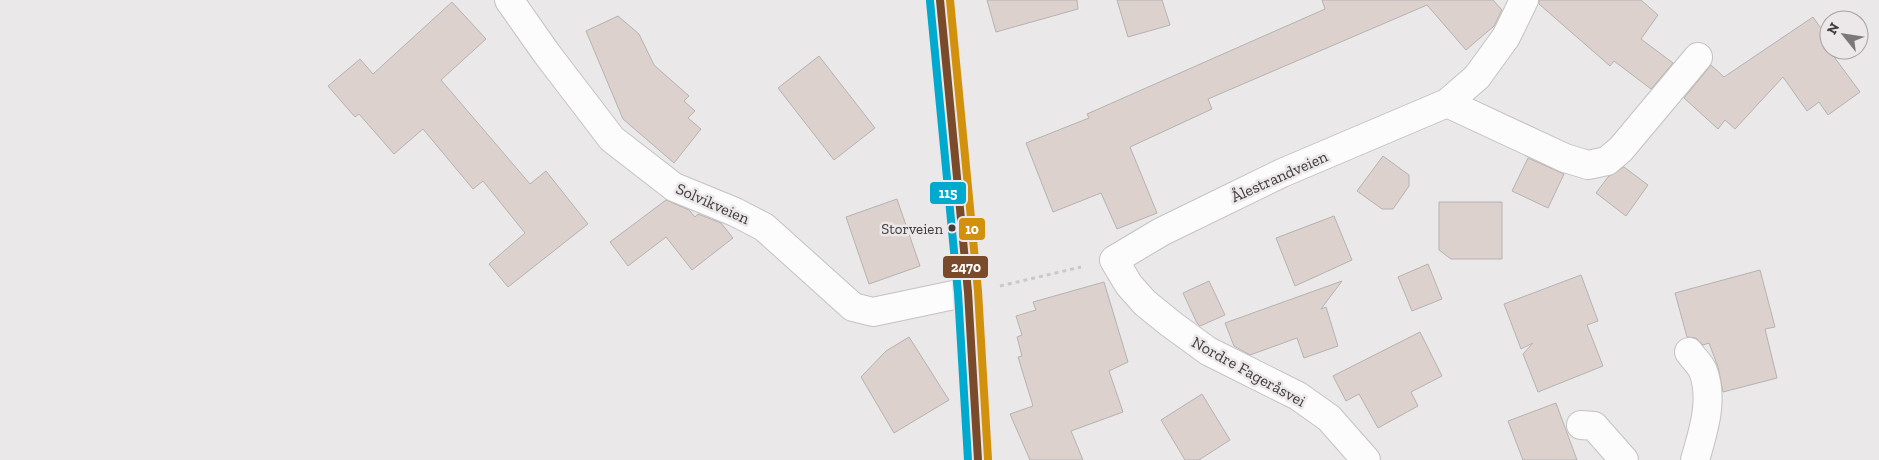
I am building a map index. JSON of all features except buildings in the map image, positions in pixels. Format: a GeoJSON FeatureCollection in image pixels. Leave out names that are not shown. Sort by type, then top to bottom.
{"type":"FeatureCollection","features":[{"type":"Feature","properties":{"kind":"main road"},"geometry":{"type":"LineString","coordinates":[[940,0],[968,292],[978,460]]}},
{"type":"Feature","properties":{"kind":"street","name":"Solvikveien"},"geometry":{"type":"LineString","coordinates":[[509,0],[547,54],[612,139],[674,187],[735,212],[764,227],[853,307],[873,312],[968,292]]}},
{"type":"Feature","properties":{"kind":"street","name":"Ålestrandveien"},"geometry":{"type":"LineString","coordinates":[[1114,260],[1161,232],[1282,173],[1447,104],[1482,70],[1506,37],[1524,0]]}},
{"type":"Feature","properties":{"kind":"street"},"geometry":{"type":"LineString","coordinates":[[1447,104],[1565,158],[1588,165],[1607,161],[1621,149],[1698,57]]}},
{"type":"Feature","properties":{"kind":"street","name":"Nordre Fageråsvei"},"geometry":{"type":"LineString","coordinates":[[1114,260],[1129,285],[1145,303],[1171,324],[1208,352],[1298,396],[1329,418],[1366,460]]}},
{"type":"Feature","properties":{"kind":"street"},"geometry":{"type":"LineString","coordinates":[[1689,352],[1702,370],[1708,394],[1705,424],[1695,460]]}},
{"type":"Feature","properties":{"kind":"street"},"geometry":{"type":"LineString","coordinates":[[1581,425],[1594,426],[1624,460]]}},
{"type":"Feature","properties":{"kind":"path"},"geometry":{"type":"LineString","coordinates":[[999,286],[1114,260]]}},
{"type":"Feature","properties":{"kind":"transit line","name":"2470"},"geometry":{"type":"LineString","coordinates":[[940,0],[968,292],[978,460]]}},
{"type":"Feature","properties":{"kind":"transit line","name":"10"},"geometry":{"type":"LineString","coordinates":[[950,0],[978,291],[988,459]]}},
{"type":"Feature","properties":{"kind":"transit line","name":"115"},"geometry":{"type":"LineString","coordinates":[[930,1],[958,293],[968,460]]}},
{"type":"Feature","properties":{"kind":"place","name":"Storveien"},"geometry":{"type":"Point","coordinates":[952,228]}}]}
